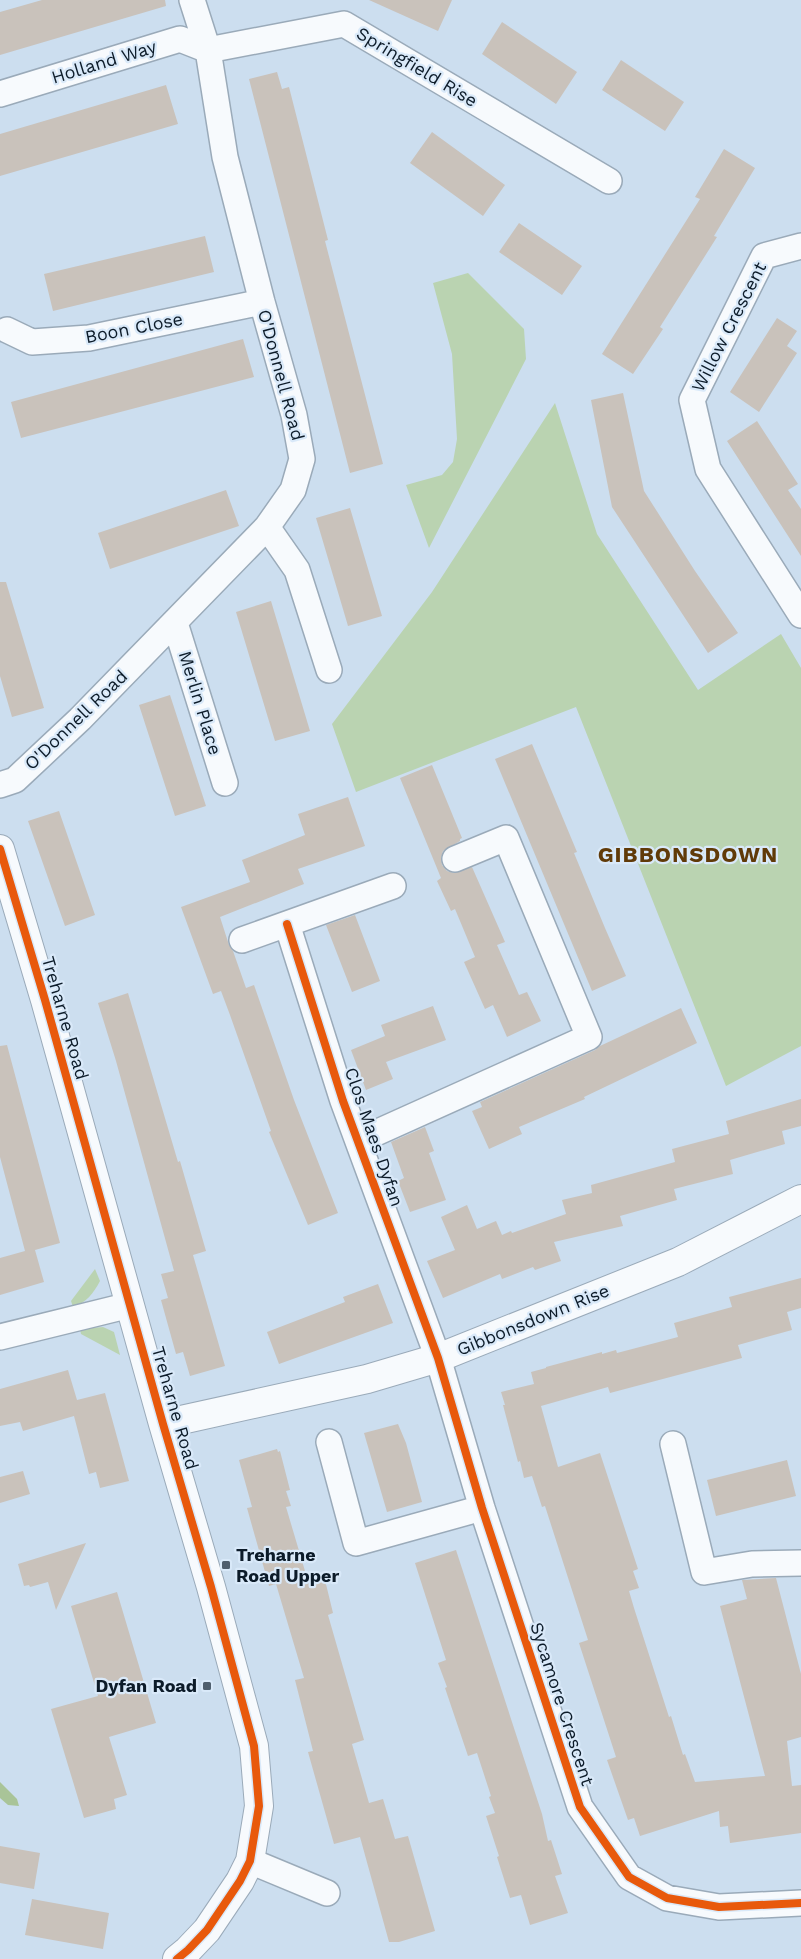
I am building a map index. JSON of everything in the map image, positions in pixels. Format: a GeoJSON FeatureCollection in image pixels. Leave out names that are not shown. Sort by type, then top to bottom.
{"type":"FeatureCollection","features":[{"type":"Feature","properties":{"kind":"street","name":"O'Donnell Road"},"geometry":{"type":"LineString","coordinates":[[0,785],[15,780],[80,720],[266,527],[293,490],[302,459],[294,415],[262,302],[225,157],[208,50],[192,0]]}},
{"type":"Feature","properties":{"kind":"street","name":"Springfield Rise"},"geometry":{"type":"LineString","coordinates":[[208,50],[344,24],[609,181]]}},
{"type":"Feature","properties":{"kind":"street","name":"Holland Way"},"geometry":{"type":"LineString","coordinates":[[0,94],[180,39],[208,50]]}},
{"type":"Feature","properties":{"kind":"street","name":"Willow Crescent"},"geometry":{"type":"LineString","coordinates":[[801,246],[764,256],[692,400],[708,469],[801,615]]}},
{"type":"Feature","properties":{"kind":"street","name":"Boon Close"},"geometry":{"type":"LineString","coordinates":[[7,330],[32,342],[89,338],[262,302]]}},
{"type":"Feature","properties":{"kind":"street"},"geometry":{"type":"LineString","coordinates":[[266,527],[297,570],[329,670]]}},
{"type":"Feature","properties":{"kind":"street","name":"Merlin Place"},"geometry":{"type":"LineString","coordinates":[[175,623],[225,783]]}},
{"type":"Feature","properties":{"kind":"street","name":"Clos Maes Dyfan"},"geometry":{"type":"LineString","coordinates":[[358,1141],[589,1037],[506,838],[456,859]]}},
{"type":"Feature","properties":{"kind":"street","name":"Treharne Road"},"geometry":{"type":"LineString","coordinates":[[0,849],[45,1000],[254,1746],[258,1806],[250,1860],[240,1881],[207,1930],[177,1959]]}},
{"type":"Feature","properties":{"kind":"street"},"geometry":{"type":"LineString","coordinates":[[242,940],[393,886]]}},
{"type":"Feature","properties":{"kind":"street","name":"Clos Maes Dyfan"},"geometry":{"type":"LineString","coordinates":[[287,924],[358,1141],[438,1358]]}},
{"type":"Feature","properties":{"kind":"street","name":"Gibbonsdown Rise"},"geometry":{"type":"LineString","coordinates":[[163,1424],[367,1379],[438,1358],[678,1262],[801,1199]]}},
{"type":"Feature","properties":{"kind":"street"},"geometry":{"type":"LineString","coordinates":[[0,1337],[130,1305]]}},
{"type":"Feature","properties":{"kind":"street","name":"Sycamore Crescent"},"geometry":{"type":"LineString","coordinates":[[438,1358],[482,1508],[580,1807],[629,1877],[667,1898],[719,1907],[801,1903]]}},
{"type":"Feature","properties":{"kind":"street"},"geometry":{"type":"LineString","coordinates":[[329,1442],[356,1543],[482,1508]]}},
{"type":"Feature","properties":{"kind":"street"},"geometry":{"type":"LineString","coordinates":[[673,1444],[704,1572],[752,1564],[801,1563]]}},
{"type":"Feature","properties":{"kind":"street"},"geometry":{"type":"LineString","coordinates":[[250,1860],[327,1893]]}},
{"type":"Feature","properties":{"kind":"green space"},"geometry":{"type":"Polygon","coordinates":[[[468,273],[524,329],[526,359],[429,548],[406,485],[442,475],[453,462],[457,439],[452,354],[433,283],[468,273]]]}},
{"type":"Feature","properties":{"kind":"green space"},"geometry":{"type":"Polygon","coordinates":[[[555,403],[597,534],[698,690],[781,634],[801,668],[801,1046],[726,1086],[576,707],[356,792],[332,724],[432,592],[555,403]]]}},
{"type":"Feature","properties":{"kind":"green space"},"geometry":{"type":"Polygon","coordinates":[[[95,1269],[100,1281],[86,1300],[73,1307],[71,1301],[95,1269]]]}},
{"type":"Feature","properties":{"kind":"green space"},"geometry":{"type":"Polygon","coordinates":[[[103,1327],[114,1332],[120,1355],[81,1334],[80,1329],[103,1327]]]}},
{"type":"Feature","properties":{"kind":"green space"},"geometry":{"type":"Polygon","coordinates":[[[0,1782],[17,1799],[19,1806],[8,1805],[0,1798],[0,1782]]]}},
{"type":"Feature","properties":{"kind":"building"},"geometry":{"type":"Polygon","coordinates":[[[42,0],[165,0],[166,6],[0,55],[0,12],[42,0]]]}},
{"type":"Feature","properties":{"kind":"building"},"geometry":{"type":"Polygon","coordinates":[[[369,0],[452,0],[438,31],[369,0]]]}},
{"type":"Feature","properties":{"kind":"building"},"geometry":{"type":"Polygon","coordinates":[[[502,22],[577,72],[556,104],[482,54],[502,22]]]}},
{"type":"Feature","properties":{"kind":"building"},"geometry":{"type":"Polygon","coordinates":[[[621,60],[684,102],[665,131],[602,90],[621,60]]]}},
{"type":"Feature","properties":{"kind":"building"},"geometry":{"type":"Polygon","coordinates":[[[277,72],[282,89],[289,87],[328,240],[325,241],[383,464],[350,473],[249,79],[277,72]]]}},
{"type":"Feature","properties":{"kind":"building"},"geometry":{"type":"Polygon","coordinates":[[[166,85],[178,124],[0,176],[0,134],[166,85]]]}},
{"type":"Feature","properties":{"kind":"building"},"geometry":{"type":"Polygon","coordinates":[[[432,132],[505,185],[483,216],[410,163],[432,132]]]}},
{"type":"Feature","properties":{"kind":"building"},"geometry":{"type":"Polygon","coordinates":[[[724,149],[755,168],[714,236],[717,237],[660,327],[663,329],[633,374],[602,354],[700,199],[695,197],[724,149]]]}},
{"type":"Feature","properties":{"kind":"building"},"geometry":{"type":"Polygon","coordinates":[[[519,223],[582,266],[562,295],[499,252],[519,223]]]}},
{"type":"Feature","properties":{"kind":"building"},"geometry":{"type":"Polygon","coordinates":[[[205,236],[214,272],[53,311],[44,274],[205,236]]]}},
{"type":"Feature","properties":{"kind":"building"},"geometry":{"type":"Polygon","coordinates":[[[777,318],[797,331],[787,346],[797,353],[759,412],[730,392],[777,318]]]}},
{"type":"Feature","properties":{"kind":"building"},"geometry":{"type":"Polygon","coordinates":[[[243,339],[254,377],[21,438],[11,402],[243,339]]]}},
{"type":"Feature","properties":{"kind":"building"},"geometry":{"type":"Polygon","coordinates":[[[623,393],[644,491],[695,571],[738,633],[708,653],[612,507],[591,400],[623,393]]]}},
{"type":"Feature","properties":{"kind":"building"},"geometry":{"type":"Polygon","coordinates":[[[757,421],[798,484],[788,490],[801,509],[801,556],[727,441],[757,421]]]}},
{"type":"Feature","properties":{"kind":"building"},"geometry":{"type":"Polygon","coordinates":[[[226,490],[239,526],[110,569],[98,533],[226,490]]]}},
{"type":"Feature","properties":{"kind":"building"},"geometry":{"type":"Polygon","coordinates":[[[350,508],[382,616],[348,626],[316,518],[350,508]]]}},
{"type":"Feature","properties":{"kind":"building"},"geometry":{"type":"Polygon","coordinates":[[[0,582],[6,582],[44,708],[12,717],[0,676],[0,582]]]}},
{"type":"Feature","properties":{"kind":"building"},"geometry":{"type":"Polygon","coordinates":[[[271,601],[310,731],[275,741],[236,612],[271,601]]]}},
{"type":"Feature","properties":{"kind":"building"},"geometry":{"type":"Polygon","coordinates":[[[170,695],[206,806],[175,816],[139,705],[170,695]]]}},
{"type":"Feature","properties":{"kind":"building"},"geometry":{"type":"Polygon","coordinates":[[[532,744],[577,852],[574,853],[626,976],[592,991],[495,759],[532,744]]]}},
{"type":"Feature","properties":{"kind":"building"},"geometry":{"type":"Polygon","coordinates":[[[432,765],[462,838],[443,851],[442,865],[447,871],[454,873],[472,867],[505,942],[497,945],[519,995],[527,992],[541,1021],[507,1037],[493,1005],[485,1009],[464,962],[475,957],[455,909],[451,911],[437,881],[441,878],[400,778],[432,765]]]}},
{"type":"Feature","properties":{"kind":"building"},"geometry":{"type":"Polygon","coordinates":[[[348,797],[365,846],[298,869],[304,884],[220,917],[246,988],[254,985],[294,1100],[338,1213],[308,1225],[269,1132],[271,1131],[221,991],[213,994],[181,907],[250,882],[242,860],[305,835],[298,814],[348,797]]]}},
{"type":"Feature","properties":{"kind":"building"},"geometry":{"type":"Polygon","coordinates":[[[59,811],[95,915],[65,926],[28,821],[59,811]]]}},
{"type":"Feature","properties":{"kind":"building"},"geometry":{"type":"Polygon","coordinates":[[[355,915],[380,981],[352,992],[326,925],[355,915]]]}},
{"type":"Feature","properties":{"kind":"building"},"geometry":{"type":"Polygon","coordinates":[[[128,993],[206,1251],[193,1255],[225,1366],[190,1376],[183,1352],[176,1354],[161,1300],[168,1298],[161,1274],[174,1271],[98,1003],[128,993]]]}},
{"type":"Feature","properties":{"kind":"building"},"geometry":{"type":"Polygon","coordinates":[[[433,1006],[446,1040],[386,1062],[393,1079],[366,1090],[351,1050],[385,1036],[381,1025],[433,1006]]]}},
{"type":"Feature","properties":{"kind":"building"},"geometry":{"type":"Polygon","coordinates":[[[681,1008],[697,1043],[584,1097],[585,1099],[519,1127],[522,1134],[489,1149],[472,1111],[482,1107],[480,1102],[595,1050],[681,1008]]]}},
{"type":"Feature","properties":{"kind":"building"},"geometry":{"type":"Polygon","coordinates":[[[7,1045],[60,1243],[35,1250],[44,1282],[0,1295],[0,1258],[25,1251],[0,1157],[0,1046],[7,1045]]]}},
{"type":"Feature","properties":{"kind":"building"},"geometry":{"type":"Polygon","coordinates":[[[801,1099],[801,1126],[782,1131],[785,1144],[730,1160],[733,1174],[674,1189],[677,1200],[620,1216],[623,1226],[554,1242],[561,1261],[535,1270],[533,1267],[502,1279],[500,1274],[443,1298],[427,1261],[455,1250],[441,1217],[467,1205],[477,1229],[496,1221],[502,1235],[511,1231],[512,1233],[566,1214],[562,1200],[592,1193],[591,1185],[675,1162],[672,1149],[729,1134],[726,1121],[801,1099]]]}},
{"type":"Feature","properties":{"kind":"building"},"geometry":{"type":"Polygon","coordinates":[[[425,1127],[434,1151],[429,1153],[446,1200],[410,1212],[398,1181],[404,1178],[391,1142],[425,1127]]]}},
{"type":"Feature","properties":{"kind":"building"},"geometry":{"type":"Polygon","coordinates":[[[801,1278],[801,1308],[787,1312],[792,1330],[738,1345],[742,1358],[610,1393],[608,1387],[541,1406],[558,1467],[600,1453],[638,1569],[633,1571],[639,1588],[629,1591],[669,1717],[671,1716],[683,1755],[685,1754],[695,1782],[765,1776],[720,1606],[747,1599],[742,1580],[776,1578],[801,1674],[801,1737],[787,1741],[792,1786],[801,1785],[801,1833],[730,1843],[728,1826],[720,1827],[719,1811],[640,1836],[634,1818],[628,1820],[607,1760],[616,1757],[579,1643],[588,1640],[545,1506],[542,1507],[532,1476],[524,1478],[520,1461],[518,1462],[501,1392],[534,1384],[531,1372],[546,1367],[602,1352],[602,1354],[616,1350],[617,1353],[678,1337],[674,1323],[732,1307],[729,1297],[801,1278]]]}},
{"type":"Feature","properties":{"kind":"building"},"geometry":{"type":"Polygon","coordinates":[[[378,1284],[393,1323],[279,1364],[267,1332],[345,1302],[343,1297],[378,1284]]]}},
{"type":"Feature","properties":{"kind":"building"},"geometry":{"type":"Polygon","coordinates":[[[68,1370],[77,1400],[105,1393],[129,1481],[100,1488],[96,1472],[89,1474],[74,1416],[23,1431],[20,1422],[0,1426],[0,1389],[68,1370]]]}},
{"type":"Feature","properties":{"kind":"building"},"geometry":{"type":"Polygon","coordinates":[[[398,1424],[406,1443],[422,1502],[387,1512],[364,1433],[398,1424]]]}},
{"type":"Feature","properties":{"kind":"building"},"geometry":{"type":"Polygon","coordinates":[[[277,1449],[278,1452],[280,1451],[290,1490],[286,1491],[291,1506],[286,1507],[308,1581],[315,1579],[315,1582],[325,1580],[333,1613],[328,1615],[364,1740],[352,1744],[369,1803],[383,1799],[395,1839],[408,1836],[435,1931],[399,1942],[389,1942],[360,1837],[334,1844],[308,1752],[313,1751],[295,1680],[304,1678],[276,1584],[269,1586],[247,1508],[252,1507],[239,1460],[277,1449]]]}},
{"type":"Feature","properties":{"kind":"building"},"geometry":{"type":"Polygon","coordinates":[[[787,1460],[796,1496],[716,1516],[707,1480],[787,1460]]]}},
{"type":"Feature","properties":{"kind":"building"},"geometry":{"type":"Polygon","coordinates":[[[23,1471],[30,1494],[0,1503],[0,1477],[23,1471]]]}},
{"type":"Feature","properties":{"kind":"building"},"geometry":{"type":"Polygon","coordinates":[[[86,1543],[56,1610],[48,1582],[30,1587],[29,1585],[24,1586],[18,1564],[86,1543]]]}},
{"type":"Feature","properties":{"kind":"building"},"geometry":{"type":"Polygon","coordinates":[[[456,1550],[542,1814],[548,1841],[551,1840],[562,1874],[555,1876],[568,1913],[530,1925],[521,1895],[510,1898],[486,1816],[495,1813],[489,1797],[491,1796],[477,1753],[468,1756],[445,1688],[447,1687],[438,1663],[446,1660],[415,1563],[456,1550]]]}},
{"type":"Feature","properties":{"kind":"building"},"geometry":{"type":"Polygon","coordinates":[[[117,1592],[156,1723],[109,1737],[127,1795],[114,1799],[116,1809],[84,1818],[51,1709],[98,1696],[71,1606],[117,1592]]]}},
{"type":"Feature","properties":{"kind":"building"},"geometry":{"type":"Polygon","coordinates":[[[0,1846],[40,1853],[34,1889],[0,1883],[0,1846]]]}},
{"type":"Feature","properties":{"kind":"building"},"geometry":{"type":"Polygon","coordinates":[[[32,1899],[109,1913],[103,1949],[25,1935],[32,1899]]]}},
{"type":"Feature","properties":{"kind":"cycle path"},"geometry":{"type":"LineString","coordinates":[[0,849],[45,1000],[254,1746],[259,1806],[250,1861],[240,1881],[207,1930],[177,1959]]}},
{"type":"Feature","properties":{"kind":"cycle path"},"geometry":{"type":"LineString","coordinates":[[287,924],[343,1101],[438,1358],[482,1508],[580,1807],[629,1877],[667,1898],[719,1907],[801,1903]]}},
{"type":"Feature","properties":{"kind":"place","name":"Treharne Road Upper"},"geometry":{"type":"Point","coordinates":[226,1565]}},
{"type":"Feature","properties":{"kind":"place","name":"Dyfan Road"},"geometry":{"type":"Point","coordinates":[207,1686]}},
{"type":"Feature","properties":{"kind":"district","name":"GIBBONSDOWN"},"geometry":{"type":"Point","coordinates":[688,854]}}]}
